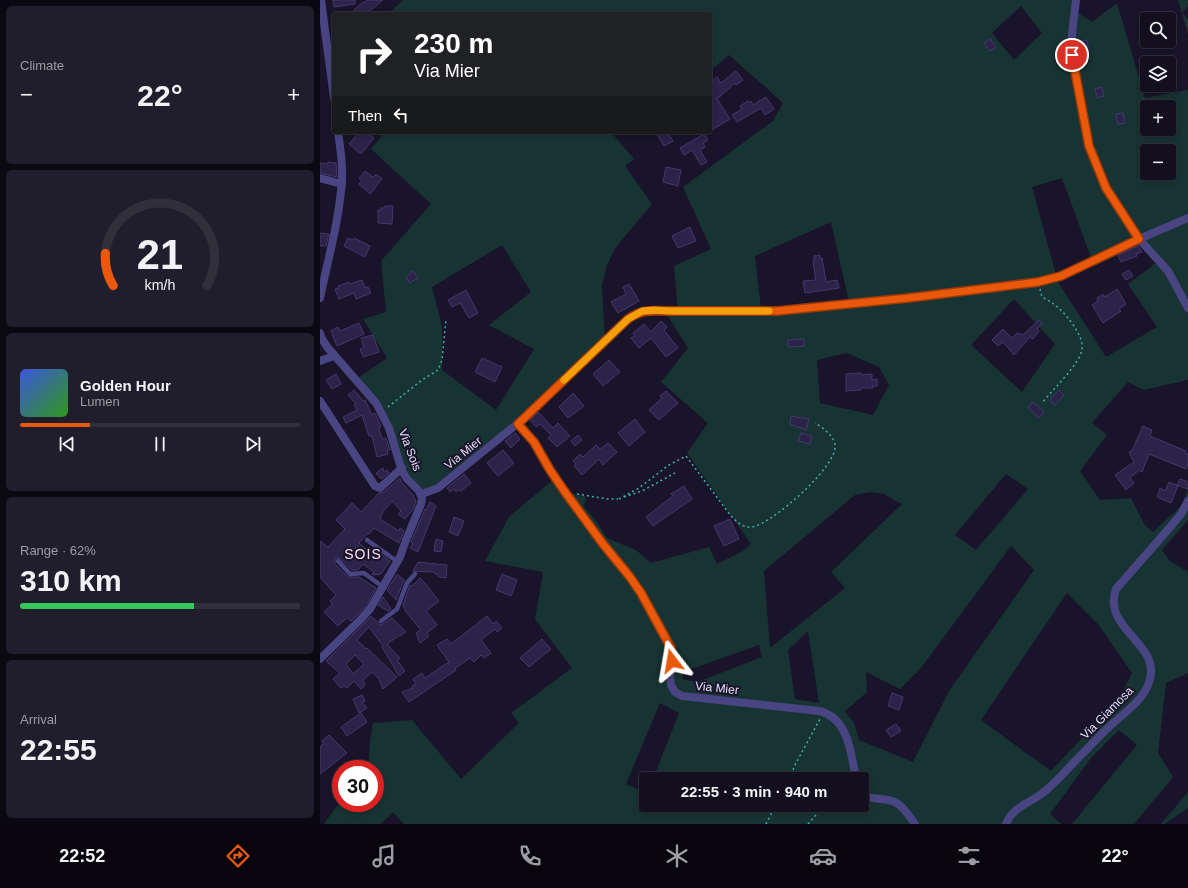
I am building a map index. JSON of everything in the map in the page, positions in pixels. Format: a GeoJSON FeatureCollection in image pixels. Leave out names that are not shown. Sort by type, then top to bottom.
{"type":"FeatureCollection","features":[{"type":"Feature","properties":{"kind":"street"},"geometry":{"type":"LineString","coordinates":[[321,0],[332,83]]}},
{"type":"Feature","properties":{"kind":"street"},"geometry":{"type":"LineString","coordinates":[[1076,0],[1072,34],[1072,55],[1089,146],[1106,188],[1139,239],[1168,271],[1188,308]]}},
{"type":"Feature","properties":{"kind":"street"},"geometry":{"type":"LineString","coordinates":[[320,298],[336,222],[342,184],[342,163],[338,134]]}},
{"type":"Feature","properties":{"kind":"street"},"geometry":{"type":"LineString","coordinates":[[320,178],[342,184]]}},
{"type":"Feature","properties":{"kind":"street","name":"Via Mier"},"geometry":{"type":"LineString","coordinates":[[422,494],[438,488],[518,424],[628,319],[642,311],[777,311],[908,298],[1038,282],[1061,276],[1139,239],[1188,218]]}},
{"type":"Feature","properties":{"kind":"street","name":"Via Sois"},"geometry":{"type":"LineString","coordinates":[[320,333],[325,344],[334,356],[369,394],[381,411],[407,479],[422,494]]}},
{"type":"Feature","properties":{"kind":"street"},"geometry":{"type":"LineString","coordinates":[[320,361],[334,356]]}},
{"type":"Feature","properties":{"kind":"street"},"geometry":{"type":"LineString","coordinates":[[320,401],[369,478],[376,486],[380,488],[402,468]]}},
{"type":"Feature","properties":{"kind":"street","name":"Via Mier"},"geometry":{"type":"LineString","coordinates":[[518,424],[534,442],[565,492],[603,544],[630,577],[648,605],[671,648],[672,661],[670,678],[671,685],[675,692],[682,696],[823,712]]}},
{"type":"Feature","properties":{"kind":"street"},"geometry":{"type":"LineString","coordinates":[[320,658],[365,615],[383,587],[398,562],[421,504],[422,494]]}},
{"type":"Feature","properties":{"kind":"street","name":"Via Giamosa"},"geometry":{"type":"LineString","coordinates":[[1006,824],[1014,811],[1046,790],[1145,692],[1150,678],[1149,660],[1142,648],[1117,617],[1114,610],[1114,595],[1116,588],[1172,525],[1181,514],[1188,501]]}},
{"type":"Feature","properties":{"kind":"street"},"geometry":{"type":"LineString","coordinates":[[823,712],[837,720],[847,738],[850,745],[855,772]]}},
{"type":"Feature","properties":{"kind":"street"},"geometry":{"type":"LineString","coordinates":[[869,798],[888,799],[899,803],[914,824]]}},
{"type":"Feature","properties":{"kind":"lane"},"geometry":{"type":"LineString","coordinates":[[367,540],[398,562]]}},
{"type":"Feature","properties":{"kind":"lane"},"geometry":{"type":"LineString","coordinates":[[338,561],[350,574],[364,573],[383,587]]}},
{"type":"Feature","properties":{"kind":"lane"},"geometry":{"type":"LineString","coordinates":[[381,621],[397,609],[407,583],[415,574]]}},
{"type":"Feature","properties":{"kind":"path"},"geometry":{"type":"LineString","coordinates":[[1038,282],[1042,297],[1053,302],[1064,312],[1080,337],[1083,348],[1080,358],[1042,403]]}},
{"type":"Feature","properties":{"kind":"path"},"geometry":{"type":"LineString","coordinates":[[381,411],[395,402],[422,380],[438,370],[442,360],[446,319]]}},
{"type":"Feature","properties":{"kind":"path"},"geometry":{"type":"LineString","coordinates":[[619,499],[640,488],[669,465],[686,456],[704,482],[736,522],[744,526],[753,527],[767,521],[803,492],[816,478],[834,453],[835,444],[831,437],[815,422]]}},
{"type":"Feature","properties":{"kind":"path"},"geometry":{"type":"LineString","coordinates":[[565,492],[608,499],[619,499],[642,491],[675,473]]}},
{"type":"Feature","properties":{"kind":"path"},"geometry":{"type":"LineString","coordinates":[[792,772],[823,712]]}},
{"type":"Feature","properties":{"kind":"path"},"geometry":{"type":"LineString","coordinates":[[766,824],[772,812]]}},
{"type":"Feature","properties":{"kind":"path"},"geometry":{"type":"LineString","coordinates":[[808,824],[819,812]]}},
{"type":"Feature","properties":{"kind":"green space"},"geometry":{"type":"Polygon","coordinates":[[[403,0],[1073,0],[1072,9],[1092,22],[1117,3],[1140,81],[1140,92],[1143,92],[1145,98],[1188,90],[1188,380],[1144,390],[1128,382],[1092,423],[1107,435],[1080,471],[1100,500],[1131,498],[1144,524],[1153,532],[1182,505],[1188,489],[1188,520],[1162,550],[1170,561],[1188,572],[1188,673],[1166,683],[1158,753],[1173,777],[1134,824],[1072,824],[1137,745],[1119,730],[1091,758],[1050,814],[1061,824],[404,824],[393,812],[381,824],[324,824],[332,812],[384,812],[384,760],[369,760],[373,723],[412,720],[461,779],[519,723],[511,713],[572,668],[535,619],[543,572],[485,561],[509,517],[554,479],[564,493],[586,496],[584,507],[595,519],[607,538],[636,550],[651,563],[709,547],[717,564],[743,551],[751,544],[687,453],[708,423],[661,382],[688,348],[666,313],[678,313],[674,266],[711,249],[683,187],[773,121],[783,103],[729,55],[712,69],[712,12],[390,12],[403,0]],[[1021,6],[992,33],[1014,60],[1042,33],[1021,6]],[[1062,178],[1032,187],[1058,282],[1106,357],[1157,327],[1128,284],[1156,263],[1145,242],[1094,266],[1062,178]],[[831,222],[755,256],[761,308],[785,308],[849,302],[831,222]],[[1014,299],[971,345],[1022,392],[1055,344],[1014,299]],[[847,353],[817,360],[820,403],[873,415],[889,385],[879,367],[847,353]],[[1006,474],[955,535],[976,550],[1028,489],[1006,474]],[[870,492],[855,495],[764,571],[770,648],[845,588],[831,572],[902,504],[884,494],[870,492]],[[1011,546],[921,668],[900,689],[866,672],[867,692],[845,711],[854,723],[859,740],[913,762],[949,691],[1034,570],[1011,546]],[[1067,593],[981,720],[1051,771],[1119,699],[1132,673],[1098,624],[1067,593]],[[808,631],[788,650],[795,699],[819,703],[808,631]],[[759,645],[683,672],[683,679],[697,682],[762,657],[759,645]],[[660,703],[626,784],[639,790],[639,812],[869,812],[869,772],[656,772],[679,713],[660,703]]]}},
{"type":"Feature","properties":{"kind":"green space"},"geometry":{"type":"Polygon","coordinates":[[[1178,0],[1188,0],[1188,6],[1182,13],[1188,19],[1188,34],[1178,0]]]}},
{"type":"Feature","properties":{"kind":"green space"},"geometry":{"type":"Polygon","coordinates":[[[383,134],[613,134],[634,159],[625,166],[652,204],[616,247],[607,265],[602,285],[605,344],[438,490],[420,494],[399,468],[384,420],[355,380],[387,358],[363,319],[386,312],[381,261],[431,204],[371,149],[383,134]],[[502,245],[432,287],[442,326],[442,370],[496,410],[534,349],[489,325],[531,292],[502,245]]]}},
{"type":"Feature","properties":{"kind":"green space"},"geometry":{"type":"Polygon","coordinates":[[[1188,792],[1188,808],[1165,824],[1161,824],[1188,792]]]}},
{"type":"Feature","properties":{"kind":"building"},"geometry":{"type":"Polygon","coordinates":[[[333,0],[355,0],[355,4],[334,7],[333,0]]]}},
{"type":"Feature","properties":{"kind":"building"},"geometry":{"type":"Polygon","coordinates":[[[367,0],[383,0],[368,12],[356,12],[354,10],[363,2],[364,3],[367,0]]]}},
{"type":"Feature","properties":{"kind":"building"},"geometry":{"type":"Polygon","coordinates":[[[990,39],[996,47],[990,51],[984,43],[990,39]]]}},
{"type":"Feature","properties":{"kind":"building"},"geometry":{"type":"Polygon","coordinates":[[[1087,40],[1089,51],[1082,52],[1080,42],[1087,40]]]}},
{"type":"Feature","properties":{"kind":"building"},"geometry":{"type":"Polygon","coordinates":[[[736,71],[743,80],[736,85],[735,83],[717,99],[730,119],[712,130],[712,81],[717,77],[721,83],[736,71]]]}},
{"type":"Feature","properties":{"kind":"building"},"geometry":{"type":"Polygon","coordinates":[[[1102,87],[1104,96],[1097,98],[1095,89],[1102,87]]]}},
{"type":"Feature","properties":{"kind":"building"},"geometry":{"type":"Polygon","coordinates":[[[766,97],[774,109],[765,115],[761,108],[737,122],[732,115],[742,109],[740,106],[748,101],[749,103],[751,101],[753,105],[766,97]]]}},
{"type":"Feature","properties":{"kind":"building"},"geometry":{"type":"Polygon","coordinates":[[[1123,113],[1125,123],[1118,124],[1116,114],[1123,113]]]}},
{"type":"Feature","properties":{"kind":"building"},"geometry":{"type":"Polygon","coordinates":[[[357,134],[369,134],[374,138],[361,154],[349,144],[357,134]]]}},
{"type":"Feature","properties":{"kind":"building"},"geometry":{"type":"Polygon","coordinates":[[[657,134],[668,134],[673,141],[664,146],[657,134]]]}},
{"type":"Feature","properties":{"kind":"building"},"geometry":{"type":"Polygon","coordinates":[[[704,134],[708,140],[703,143],[705,147],[700,150],[707,162],[701,165],[692,150],[684,155],[680,148],[704,134]]]}},
{"type":"Feature","properties":{"kind":"building"},"geometry":{"type":"Polygon","coordinates":[[[328,162],[336,163],[337,177],[320,173],[320,163],[328,164],[328,162]]]}},
{"type":"Feature","properties":{"kind":"building"},"geometry":{"type":"Polygon","coordinates":[[[666,167],[681,170],[678,186],[663,182],[666,167]]]}},
{"type":"Feature","properties":{"kind":"building"},"geometry":{"type":"Polygon","coordinates":[[[365,171],[373,177],[376,174],[382,179],[370,194],[359,184],[362,180],[359,178],[365,171]]]}},
{"type":"Feature","properties":{"kind":"building"},"geometry":{"type":"Polygon","coordinates":[[[385,206],[393,206],[392,224],[378,223],[378,210],[385,208],[385,206]]]}},
{"type":"Feature","properties":{"kind":"building"},"geometry":{"type":"Polygon","coordinates":[[[690,227],[696,241],[678,248],[672,236],[690,227]]]}},
{"type":"Feature","properties":{"kind":"building"},"geometry":{"type":"Polygon","coordinates":[[[320,233],[329,234],[326,246],[320,246],[320,233]]]}},
{"type":"Feature","properties":{"kind":"building"},"geometry":{"type":"Polygon","coordinates":[[[348,238],[353,240],[354,238],[370,246],[365,257],[344,246],[348,238]]]}},
{"type":"Feature","properties":{"kind":"building"},"geometry":{"type":"Polygon","coordinates":[[[1138,246],[1142,252],[1136,254],[1137,256],[1121,262],[1118,255],[1138,246]]]}},
{"type":"Feature","properties":{"kind":"building"},"geometry":{"type":"Polygon","coordinates":[[[820,255],[820,258],[822,258],[826,282],[837,280],[839,288],[805,293],[803,281],[816,280],[813,262],[814,256],[820,255]]]}},
{"type":"Feature","properties":{"kind":"building"},"geometry":{"type":"Polygon","coordinates":[[[1129,270],[1133,276],[1126,280],[1122,274],[1129,270]]]}},
{"type":"Feature","properties":{"kind":"building"},"geometry":{"type":"Polygon","coordinates":[[[413,271],[418,278],[410,283],[406,277],[413,271]]]}},
{"type":"Feature","properties":{"kind":"building"},"geometry":{"type":"Polygon","coordinates":[[[362,280],[365,288],[368,287],[371,293],[356,299],[354,293],[339,299],[335,289],[339,288],[338,286],[349,282],[350,284],[362,280]]]}},
{"type":"Feature","properties":{"kind":"building"},"geometry":{"type":"Polygon","coordinates":[[[629,284],[639,301],[618,313],[611,302],[626,294],[623,287],[629,284]]]}},
{"type":"Feature","properties":{"kind":"building"},"geometry":{"type":"Polygon","coordinates":[[[1117,289],[1126,304],[1119,309],[1121,311],[1103,323],[1092,305],[1098,301],[1097,298],[1103,294],[1105,297],[1117,289]]]}},
{"type":"Feature","properties":{"kind":"building"},"geometry":{"type":"Polygon","coordinates":[[[466,290],[478,313],[469,318],[460,303],[452,307],[448,300],[466,290]]]}},
{"type":"Feature","properties":{"kind":"building"},"geometry":{"type":"Polygon","coordinates":[[[1039,320],[1042,323],[1037,329],[1039,331],[1033,339],[1030,337],[1014,355],[1003,342],[998,346],[992,340],[1003,329],[1012,338],[1017,333],[1018,335],[1020,333],[1023,335],[1039,320]]]}},
{"type":"Feature","properties":{"kind":"building"},"geometry":{"type":"Polygon","coordinates":[[[661,321],[667,327],[664,330],[678,348],[666,357],[651,338],[639,348],[631,338],[635,336],[633,333],[644,324],[651,332],[661,321]]]}},
{"type":"Feature","properties":{"kind":"building"},"geometry":{"type":"Polygon","coordinates":[[[359,323],[364,334],[337,346],[331,331],[338,327],[340,331],[359,323]]]}},
{"type":"Feature","properties":{"kind":"building"},"geometry":{"type":"Polygon","coordinates":[[[373,335],[379,352],[363,357],[360,349],[364,348],[361,338],[373,335]]]}},
{"type":"Feature","properties":{"kind":"building"},"geometry":{"type":"Polygon","coordinates":[[[804,339],[804,346],[788,347],[788,340],[804,339]]]}},
{"type":"Feature","properties":{"kind":"building"},"geometry":{"type":"Polygon","coordinates":[[[482,358],[502,367],[495,382],[475,372],[482,358]]]}},
{"type":"Feature","properties":{"kind":"building"},"geometry":{"type":"Polygon","coordinates":[[[609,360],[620,372],[603,386],[593,374],[609,360]]]}},
{"type":"Feature","properties":{"kind":"building"},"geometry":{"type":"Polygon","coordinates":[[[861,373],[861,375],[872,374],[872,380],[877,379],[877,386],[872,386],[873,388],[861,388],[861,390],[846,391],[846,374],[861,373]]]}},
{"type":"Feature","properties":{"kind":"building"},"geometry":{"type":"Polygon","coordinates":[[[336,374],[341,384],[332,389],[326,380],[336,374]]]}},
{"type":"Feature","properties":{"kind":"building"},"geometry":{"type":"Polygon","coordinates":[[[354,390],[363,401],[365,400],[372,415],[375,413],[381,426],[379,428],[382,439],[386,438],[390,450],[387,450],[388,454],[377,457],[372,436],[369,436],[362,415],[346,423],[343,417],[357,410],[354,405],[356,404],[348,395],[354,390]]]}},
{"type":"Feature","properties":{"kind":"building"},"geometry":{"type":"Polygon","coordinates":[[[1059,390],[1064,395],[1055,405],[1050,400],[1059,390]]]}},
{"type":"Feature","properties":{"kind":"building"},"geometry":{"type":"Polygon","coordinates":[[[666,391],[678,403],[659,420],[649,410],[662,398],[660,396],[666,391]]]}},
{"type":"Feature","properties":{"kind":"building"},"geometry":{"type":"Polygon","coordinates":[[[573,393],[584,406],[568,418],[559,407],[573,393]]]}},
{"type":"Feature","properties":{"kind":"building"},"geometry":{"type":"Polygon","coordinates":[[[1033,402],[1044,411],[1039,418],[1028,408],[1033,402]]]}},
{"type":"Feature","properties":{"kind":"building"},"geometry":{"type":"Polygon","coordinates":[[[538,412],[553,428],[558,423],[570,436],[557,447],[548,438],[551,435],[540,424],[536,427],[530,420],[538,412]]]}},
{"type":"Feature","properties":{"kind":"building"},"geometry":{"type":"Polygon","coordinates":[[[791,416],[809,419],[806,430],[790,424],[791,416]]]}},
{"type":"Feature","properties":{"kind":"building"},"geometry":{"type":"Polygon","coordinates":[[[635,419],[645,432],[629,446],[618,433],[635,419]]]}},
{"type":"Feature","properties":{"kind":"building"},"geometry":{"type":"Polygon","coordinates":[[[1143,426],[1152,430],[1150,436],[1186,451],[1185,453],[1188,454],[1188,464],[1186,469],[1149,454],[1142,472],[1139,470],[1130,478],[1134,483],[1126,490],[1115,475],[1134,462],[1129,452],[1132,451],[1143,426]]]}},
{"type":"Feature","properties":{"kind":"building"},"geometry":{"type":"Polygon","coordinates":[[[515,433],[520,439],[511,448],[505,441],[515,433]]]}},
{"type":"Feature","properties":{"kind":"building"},"geometry":{"type":"Polygon","coordinates":[[[801,433],[812,436],[810,444],[798,441],[801,433]]]}},
{"type":"Feature","properties":{"kind":"building"},"geometry":{"type":"Polygon","coordinates":[[[578,435],[582,440],[575,446],[571,441],[578,435]]]}},
{"type":"Feature","properties":{"kind":"building"},"geometry":{"type":"Polygon","coordinates":[[[608,443],[617,452],[603,465],[599,459],[582,475],[574,466],[576,464],[573,461],[580,454],[583,457],[596,445],[600,449],[608,443]]]}},
{"type":"Feature","properties":{"kind":"building"},"geometry":{"type":"Polygon","coordinates":[[[503,450],[514,463],[498,476],[487,463],[503,450]]]}},
{"type":"Feature","properties":{"kind":"building"},"geometry":{"type":"Polygon","coordinates":[[[383,468],[384,472],[387,470],[389,473],[381,479],[376,473],[383,468]]]}},
{"type":"Feature","properties":{"kind":"building"},"geometry":{"type":"Polygon","coordinates":[[[464,474],[471,483],[461,491],[458,490],[456,492],[454,489],[450,492],[447,488],[464,474]]]}},
{"type":"Feature","properties":{"kind":"building"},"geometry":{"type":"Polygon","coordinates":[[[400,478],[401,482],[416,500],[414,508],[405,519],[398,514],[401,511],[392,501],[383,512],[380,519],[399,531],[400,528],[404,531],[399,543],[374,528],[359,543],[375,557],[378,552],[390,561],[381,574],[373,575],[372,574],[374,572],[363,564],[358,570],[352,570],[339,558],[337,557],[335,560],[335,564],[348,577],[359,577],[376,588],[366,606],[351,621],[347,618],[338,626],[324,612],[333,604],[330,601],[336,595],[320,577],[320,541],[328,547],[345,529],[336,520],[352,503],[361,512],[379,493],[384,492],[400,478]]]}},
{"type":"Feature","properties":{"kind":"building"},"geometry":{"type":"Polygon","coordinates":[[[1180,479],[1188,482],[1188,489],[1177,485],[1180,479]]]}},
{"type":"Feature","properties":{"kind":"building"},"geometry":{"type":"Polygon","coordinates":[[[1169,482],[1178,486],[1171,503],[1157,497],[1160,488],[1165,491],[1169,482]]]}},
{"type":"Feature","properties":{"kind":"building"},"geometry":{"type":"Polygon","coordinates":[[[684,486],[692,499],[653,526],[646,517],[673,496],[671,494],[684,486]]]}},
{"type":"Feature","properties":{"kind":"building"},"geometry":{"type":"Polygon","coordinates":[[[430,502],[436,506],[418,552],[410,548],[413,544],[411,542],[425,509],[426,510],[430,502]]]}},
{"type":"Feature","properties":{"kind":"building"},"geometry":{"type":"Polygon","coordinates":[[[454,517],[464,521],[458,536],[449,532],[454,517]]]}},
{"type":"Feature","properties":{"kind":"building"},"geometry":{"type":"Polygon","coordinates":[[[730,519],[739,539],[724,546],[714,526],[730,519]]]}},
{"type":"Feature","properties":{"kind":"building"},"geometry":{"type":"Polygon","coordinates":[[[436,539],[443,541],[441,552],[434,551],[436,539]]]}},
{"type":"Feature","properties":{"kind":"building"},"geometry":{"type":"Polygon","coordinates":[[[418,562],[447,565],[446,578],[440,577],[433,572],[413,571],[418,562]]]}},
{"type":"Feature","properties":{"kind":"building"},"geometry":{"type":"Polygon","coordinates":[[[397,574],[404,580],[396,600],[387,590],[397,574]]]}},
{"type":"Feature","properties":{"kind":"building"},"geometry":{"type":"Polygon","coordinates":[[[502,574],[517,580],[511,596],[496,590],[502,574]]]}},
{"type":"Feature","properties":{"kind":"building"},"geometry":{"type":"Polygon","coordinates":[[[420,578],[439,601],[426,611],[437,625],[427,633],[429,636],[420,643],[416,633],[421,630],[406,612],[403,605],[410,585],[412,586],[420,578]]]}},
{"type":"Feature","properties":{"kind":"building"},"geometry":{"type":"Polygon","coordinates":[[[383,597],[391,609],[388,611],[378,605],[383,597]]]}},
{"type":"Feature","properties":{"kind":"building"},"geometry":{"type":"Polygon","coordinates":[[[371,616],[381,625],[392,618],[406,632],[387,644],[400,658],[397,660],[405,671],[399,676],[382,647],[383,646],[369,627],[357,640],[397,677],[383,689],[379,679],[372,672],[363,680],[365,685],[361,689],[354,681],[347,688],[344,686],[341,688],[333,679],[340,673],[326,661],[371,616]],[[355,655],[346,664],[353,674],[364,664],[355,655]]]}},
{"type":"Feature","properties":{"kind":"building"},"geometry":{"type":"Polygon","coordinates":[[[487,616],[493,624],[496,621],[502,628],[497,632],[495,629],[481,640],[491,653],[484,658],[481,655],[474,662],[470,658],[455,668],[456,670],[409,702],[402,692],[413,688],[412,686],[416,684],[413,679],[422,673],[425,678],[449,662],[437,645],[447,639],[451,644],[487,616]]]}},
{"type":"Feature","properties":{"kind":"building"},"geometry":{"type":"Polygon","coordinates":[[[542,639],[551,649],[529,667],[520,658],[542,639]]]}},
{"type":"Feature","properties":{"kind":"building"},"geometry":{"type":"Polygon","coordinates":[[[892,693],[903,697],[899,710],[888,706],[892,693]]]}},
{"type":"Feature","properties":{"kind":"building"},"geometry":{"type":"Polygon","coordinates":[[[362,695],[365,701],[362,702],[367,708],[359,713],[353,699],[362,695]]]}},
{"type":"Feature","properties":{"kind":"building"},"geometry":{"type":"Polygon","coordinates":[[[361,713],[367,722],[347,736],[341,727],[361,713]]]}},
{"type":"Feature","properties":{"kind":"building"},"geometry":{"type":"Polygon","coordinates":[[[896,724],[901,731],[891,737],[886,730],[896,724]]]}},
{"type":"Feature","properties":{"kind":"building"},"geometry":{"type":"Polygon","coordinates":[[[329,735],[347,753],[338,760],[332,760],[332,765],[320,774],[320,747],[324,743],[322,741],[329,735]]]}},
{"type":"Feature","properties":{"kind":"slow traffic"},"geometry":{"type":"LineString","coordinates":[[564,380],[628,319],[642,311],[769,311]]}},
{"type":"Feature","properties":{"kind":"district","name":"SOIS"},"geometry":{"type":"Point","coordinates":[363,554]}},
{"type":"Feature","properties":{"kind":"route"},"geometry":{"type":"LineString","coordinates":[[672,661],[671,648],[641,593],[565,492],[534,442],[518,424],[628,319],[642,311],[777,311],[908,298],[1038,282],[1061,276],[1139,239],[1106,188],[1089,146],[1072,55]]}}]}
